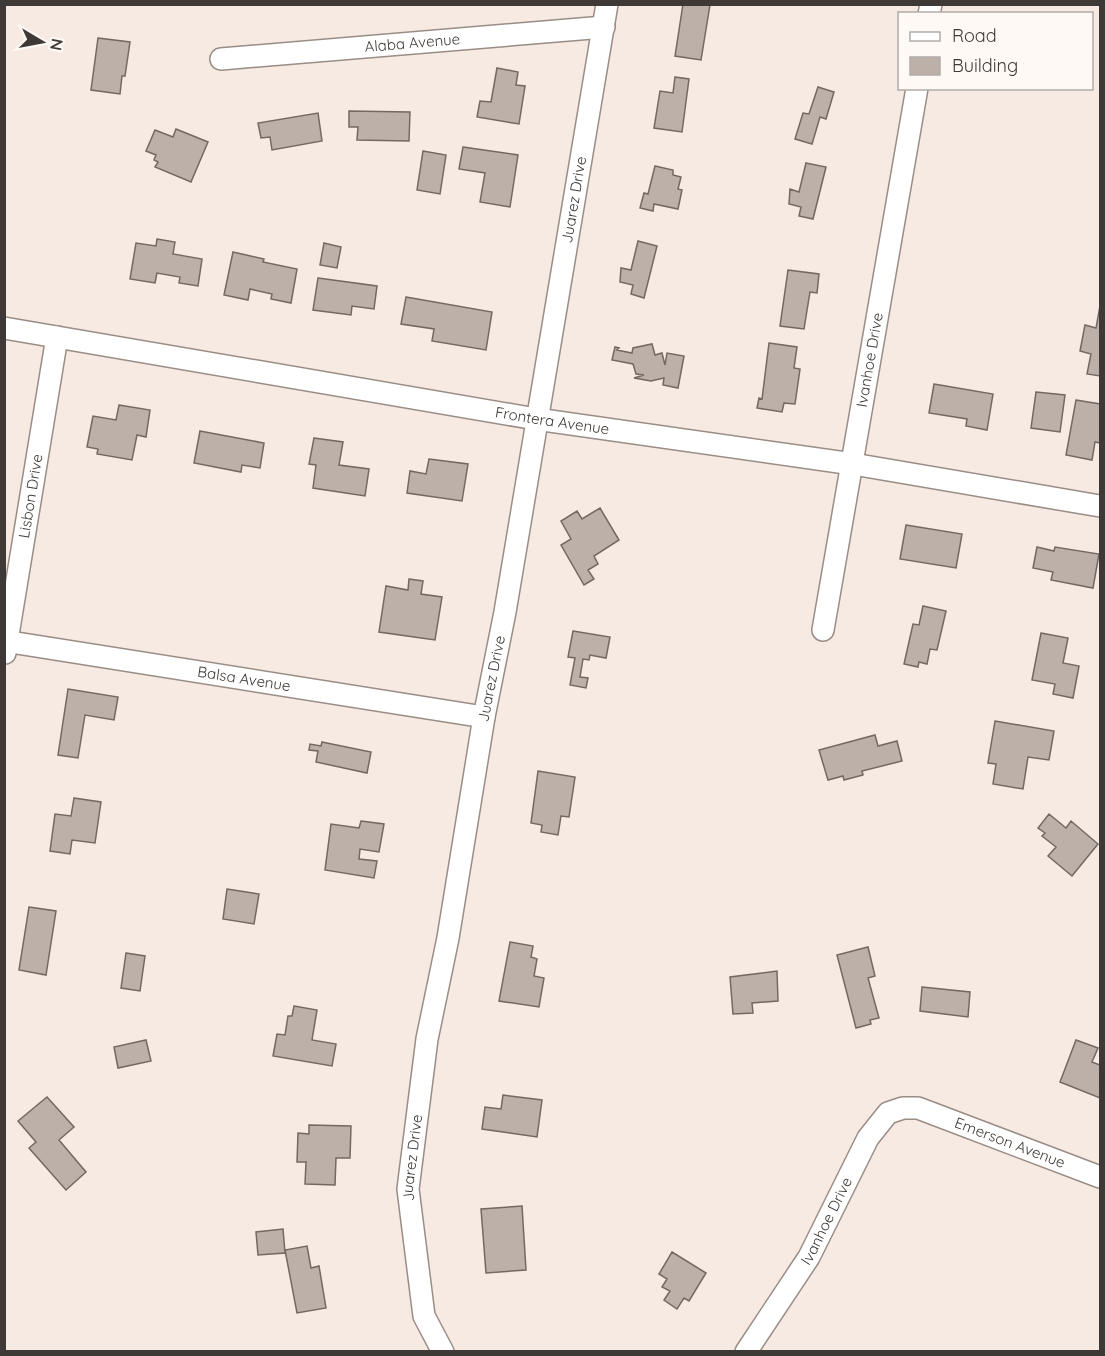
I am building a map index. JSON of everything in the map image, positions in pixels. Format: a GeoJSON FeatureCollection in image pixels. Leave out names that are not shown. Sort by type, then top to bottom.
{"type":"FeatureCollection","features":[{"type":"Feature","properties":{"kind":"street","name":"Juarez Drive"},"geometry":{"type":"LineString","coordinates":[[443,1352],[424,1316],[408,1189],[427,1039],[448,938],[484,717],[505,612],[607,4]]}},
{"type":"Feature","properties":{"kind":"street","name":"Alaba Avenue"},"geometry":{"type":"LineString","coordinates":[[221,59],[603,27]]}},
{"type":"Feature","properties":{"kind":"street","name":"Ivanhoe Drive"},"geometry":{"type":"LineString","coordinates":[[824,630],[916,90]]}},
{"type":"Feature","properties":{"kind":"street","name":"Frontera Avenue"},"geometry":{"type":"LineString","coordinates":[[4,328],[536,419],[853,464],[1101,507]]}},
{"type":"Feature","properties":{"kind":"street","name":"Lisbon Drive"},"geometry":{"type":"LineString","coordinates":[[5,645],[57,337]]}},
{"type":"Feature","properties":{"kind":"street","name":"Balsa Avenue"},"geometry":{"type":"LineString","coordinates":[[5,645],[484,717]]}},
{"type":"Feature","properties":{"kind":"street","name":"Ivanhoe Drive"},"geometry":{"type":"LineString","coordinates":[[746,1352],[809,1257],[868,1138],[888,1113],[903,1108],[918,1108]]}},
{"type":"Feature","properties":{"kind":"street","name":"Emerson Avenue"},"geometry":{"type":"LineString","coordinates":[[918,1108],[1101,1177]]}},
{"type":"Feature","properties":{"kind":"building"},"geometry":{"type":"Polygon","coordinates":[[[683,4],[710,5],[701,60],[675,56],[683,4]]]}},
{"type":"Feature","properties":{"kind":"building"},"geometry":{"type":"Polygon","coordinates":[[[98,38],[130,42],[120,94],[91,90],[98,38]]]}},
{"type":"Feature","properties":{"kind":"building"},"geometry":{"type":"Polygon","coordinates":[[[497,68],[518,72],[516,85],[525,86],[519,124],[477,117],[480,101],[491,102],[497,68]]]}},
{"type":"Feature","properties":{"kind":"building"},"geometry":{"type":"Polygon","coordinates":[[[675,77],[689,79],[682,132],[654,128],[660,91],[673,93],[675,77]]]}},
{"type":"Feature","properties":{"kind":"building"},"geometry":{"type":"Polygon","coordinates":[[[818,87],[834,92],[826,119],[820,117],[812,144],[795,139],[803,113],[809,114],[818,87]]]}},
{"type":"Feature","properties":{"kind":"building"},"geometry":{"type":"Polygon","coordinates":[[[349,111],[410,112],[409,141],[357,140],[358,127],[349,127],[349,111]]]}},
{"type":"Feature","properties":{"kind":"building"},"geometry":{"type":"Polygon","coordinates":[[[318,113],[322,141],[272,150],[270,137],[261,138],[258,123],[318,113]]]}},
{"type":"Feature","properties":{"kind":"building"},"geometry":{"type":"Polygon","coordinates":[[[176,129],[208,142],[191,182],[155,167],[158,162],[154,160],[156,155],[146,151],[155,130],[173,137],[176,129]]]}},
{"type":"Feature","properties":{"kind":"building"},"geometry":{"type":"Polygon","coordinates":[[[463,147],[518,155],[510,207],[480,202],[485,173],[459,169],[463,147]]]}},
{"type":"Feature","properties":{"kind":"building"},"geometry":{"type":"Polygon","coordinates":[[[423,151],[446,155],[440,194],[417,190],[423,151]]]}},
{"type":"Feature","properties":{"kind":"building"},"geometry":{"type":"Polygon","coordinates":[[[806,163],[826,167],[813,219],[799,216],[801,207],[789,204],[790,189],[799,192],[806,163]]]}},
{"type":"Feature","properties":{"kind":"building"},"geometry":{"type":"Polygon","coordinates":[[[655,166],[673,170],[673,175],[681,177],[678,189],[682,190],[678,209],[654,204],[653,211],[640,208],[644,193],[648,194],[655,166]]]}},
{"type":"Feature","properties":{"kind":"building"},"geometry":{"type":"Polygon","coordinates":[[[157,239],[175,242],[173,254],[202,259],[198,286],[179,283],[180,277],[157,273],[155,283],[130,279],[136,243],[156,246],[157,239]]]}},
{"type":"Feature","properties":{"kind":"building"},"geometry":{"type":"Polygon","coordinates":[[[638,241],[657,246],[644,298],[631,294],[633,285],[620,282],[621,268],[631,270],[638,241]]]}},
{"type":"Feature","properties":{"kind":"building"},"geometry":{"type":"Polygon","coordinates":[[[324,243],[341,247],[337,268],[320,265],[324,243]]]}},
{"type":"Feature","properties":{"kind":"building"},"geometry":{"type":"Polygon","coordinates":[[[233,252],[264,259],[263,262],[297,269],[291,303],[271,299],[272,294],[250,289],[248,300],[224,295],[233,252]]]}},
{"type":"Feature","properties":{"kind":"building"},"geometry":{"type":"Polygon","coordinates":[[[788,270],[819,274],[817,293],[810,292],[804,329],[780,326],[788,270]]]}},
{"type":"Feature","properties":{"kind":"building"},"geometry":{"type":"Polygon","coordinates":[[[318,278],[377,286],[374,309],[352,306],[351,315],[313,310],[318,278]]]}},
{"type":"Feature","properties":{"kind":"building"},"geometry":{"type":"Polygon","coordinates":[[[406,297],[492,312],[486,350],[432,341],[434,329],[401,324],[406,297]]]}},
{"type":"Feature","properties":{"kind":"building"},"geometry":{"type":"Polygon","coordinates":[[[1100,306],[1100,376],[1087,374],[1091,354],[1080,351],[1085,325],[1096,328],[1100,306]]]}},
{"type":"Feature","properties":{"kind":"building"},"geometry":{"type":"Polygon","coordinates":[[[769,343],[797,347],[794,368],[800,369],[795,404],[784,403],[782,412],[757,408],[759,398],[762,399],[769,343]]]}},
{"type":"Feature","properties":{"kind":"building"},"geometry":{"type":"Polygon","coordinates":[[[652,344],[655,355],[662,353],[665,365],[667,353],[684,356],[678,388],[663,385],[664,378],[651,381],[634,378],[644,375],[636,374],[633,364],[612,360],[615,347],[619,348],[617,350],[632,353],[633,348],[652,344]]]}},
{"type":"Feature","properties":{"kind":"building"},"geometry":{"type":"Polygon","coordinates":[[[934,384],[993,394],[987,430],[966,426],[967,419],[929,413],[934,384]]]}},
{"type":"Feature","properties":{"kind":"building"},"geometry":{"type":"Polygon","coordinates":[[[1036,392],[1065,395],[1060,432],[1031,428],[1036,392]]]}},
{"type":"Feature","properties":{"kind":"building"},"geometry":{"type":"Polygon","coordinates":[[[1076,400],[1100,404],[1100,443],[1095,442],[1092,460],[1066,455],[1076,400]]]}},
{"type":"Feature","properties":{"kind":"building"},"geometry":{"type":"Polygon","coordinates":[[[119,405],[150,410],[146,437],[137,435],[132,460],[97,454],[98,449],[87,447],[93,416],[116,420],[119,405]]]}},
{"type":"Feature","properties":{"kind":"building"},"geometry":{"type":"Polygon","coordinates":[[[200,431],[264,443],[260,468],[242,465],[241,472],[194,463],[200,431]]]}},
{"type":"Feature","properties":{"kind":"building"},"geometry":{"type":"Polygon","coordinates":[[[314,438],[343,442],[339,465],[369,469],[365,496],[313,488],[316,465],[309,464],[314,438]]]}},
{"type":"Feature","properties":{"kind":"building"},"geometry":{"type":"Polygon","coordinates":[[[429,459],[468,464],[462,501],[407,493],[410,471],[426,474],[429,459]]]}},
{"type":"Feature","properties":{"kind":"building"},"geometry":{"type":"Polygon","coordinates":[[[600,508],[619,540],[594,556],[598,564],[588,570],[594,579],[584,585],[561,545],[571,539],[561,521],[577,511],[582,519],[600,508]]]}},
{"type":"Feature","properties":{"kind":"building"},"geometry":{"type":"Polygon","coordinates":[[[906,525],[962,534],[956,568],[900,559],[906,525]]]}},
{"type":"Feature","properties":{"kind":"building"},"geometry":{"type":"Polygon","coordinates":[[[1037,547],[1054,551],[1055,547],[1099,554],[1093,588],[1051,580],[1053,572],[1033,568],[1037,547]]]}},
{"type":"Feature","properties":{"kind":"building"},"geometry":{"type":"Polygon","coordinates":[[[409,579],[423,581],[421,594],[442,597],[435,640],[379,632],[386,586],[408,590],[409,579]]]}},
{"type":"Feature","properties":{"kind":"building"},"geometry":{"type":"Polygon","coordinates":[[[923,606],[946,611],[937,650],[930,649],[927,664],[919,662],[918,667],[904,664],[913,624],[919,625],[923,606]]]}},
{"type":"Feature","properties":{"kind":"building"},"geometry":{"type":"Polygon","coordinates":[[[573,631],[610,637],[606,658],[590,655],[589,660],[583,659],[580,677],[588,678],[586,688],[570,685],[575,658],[568,657],[573,631]]]}},
{"type":"Feature","properties":{"kind":"building"},"geometry":{"type":"Polygon","coordinates":[[[1041,633],[1068,638],[1063,663],[1079,666],[1073,698],[1053,694],[1055,684],[1032,680],[1041,633]]]}},
{"type":"Feature","properties":{"kind":"building"},"geometry":{"type":"Polygon","coordinates":[[[68,689],[118,697],[114,720],[85,715],[78,758],[58,755],[68,689]]]}},
{"type":"Feature","properties":{"kind":"building"},"geometry":{"type":"Polygon","coordinates":[[[995,721],[1054,731],[1049,760],[1028,757],[1023,789],[993,784],[996,764],[988,763],[995,721]]]}},
{"type":"Feature","properties":{"kind":"building"},"geometry":{"type":"Polygon","coordinates":[[[875,735],[878,746],[897,741],[902,761],[862,771],[863,775],[844,780],[843,776],[828,780],[819,750],[875,735]]]}},
{"type":"Feature","properties":{"kind":"building"},"geometry":{"type":"Polygon","coordinates":[[[322,742],[371,752],[367,773],[316,762],[318,751],[309,750],[310,744],[321,746],[322,742]]]}},
{"type":"Feature","properties":{"kind":"building"},"geometry":{"type":"Polygon","coordinates":[[[538,771],[575,777],[569,817],[561,816],[558,835],[541,832],[542,825],[531,823],[538,771]]]}},
{"type":"Feature","properties":{"kind":"building"},"geometry":{"type":"Polygon","coordinates":[[[74,798],[101,802],[95,843],[72,840],[70,854],[50,851],[55,814],[71,816],[74,798]]]}},
{"type":"Feature","properties":{"kind":"building"},"geometry":{"type":"Polygon","coordinates":[[[1049,814],[1066,828],[1071,821],[1098,844],[1072,876],[1048,856],[1056,847],[1042,836],[1045,833],[1038,828],[1049,814]]]}},
{"type":"Feature","properties":{"kind":"building"},"geometry":{"type":"Polygon","coordinates":[[[361,821],[384,824],[379,852],[360,849],[359,859],[377,861],[374,878],[325,870],[331,824],[359,828],[361,821]]]}},
{"type":"Feature","properties":{"kind":"building"},"geometry":{"type":"Polygon","coordinates":[[[227,889],[259,894],[254,924],[223,919],[227,889]]]}},
{"type":"Feature","properties":{"kind":"building"},"geometry":{"type":"Polygon","coordinates":[[[29,907],[56,911],[46,975],[19,970],[29,907]]]}},
{"type":"Feature","properties":{"kind":"building"},"geometry":{"type":"Polygon","coordinates":[[[510,942],[533,946],[531,957],[537,959],[534,976],[544,978],[539,1007],[499,1001],[510,942]]]}},
{"type":"Feature","properties":{"kind":"building"},"geometry":{"type":"Polygon","coordinates":[[[868,947],[875,976],[868,978],[879,1018],[870,1020],[871,1024],[856,1028],[837,955],[868,947]]]}},
{"type":"Feature","properties":{"kind":"building"},"geometry":{"type":"Polygon","coordinates":[[[126,953],[145,956],[140,991],[121,988],[126,953]]]}},
{"type":"Feature","properties":{"kind":"building"},"geometry":{"type":"Polygon","coordinates":[[[777,971],[778,1001],[752,1003],[753,1013],[733,1014],[730,977],[777,971]]]}},
{"type":"Feature","properties":{"kind":"building"},"geometry":{"type":"Polygon","coordinates":[[[922,987],[970,992],[968,1017],[920,1011],[922,987]]]}},
{"type":"Feature","properties":{"kind":"building"},"geometry":{"type":"Polygon","coordinates":[[[294,1006],[317,1010],[312,1040],[336,1044],[332,1066],[273,1056],[277,1034],[285,1035],[288,1016],[292,1016],[294,1006]]]}},
{"type":"Feature","properties":{"kind":"building"},"geometry":{"type":"Polygon","coordinates":[[[146,1040],[151,1061],[118,1068],[114,1047],[146,1040]]]}},
{"type":"Feature","properties":{"kind":"building"},"geometry":{"type":"Polygon","coordinates":[[[1076,1040],[1098,1048],[1092,1062],[1100,1065],[1100,1098],[1060,1082],[1076,1040]]]}},
{"type":"Feature","properties":{"kind":"building"},"geometry":{"type":"Polygon","coordinates":[[[503,1095],[542,1100],[537,1137],[482,1129],[485,1107],[501,1109],[503,1095]]]}},
{"type":"Feature","properties":{"kind":"building"},"geometry":{"type":"Polygon","coordinates":[[[47,1097],[74,1127],[59,1140],[86,1172],[66,1190],[29,1148],[36,1142],[18,1121],[47,1097]]]}},
{"type":"Feature","properties":{"kind":"building"},"geometry":{"type":"Polygon","coordinates":[[[309,1125],[351,1126],[350,1158],[336,1158],[335,1185],[305,1184],[306,1162],[297,1162],[298,1133],[309,1134],[309,1125]]]}},
{"type":"Feature","properties":{"kind":"building"},"geometry":{"type":"Polygon","coordinates":[[[522,1206],[526,1270],[486,1273],[481,1209],[522,1206]]]}},
{"type":"Feature","properties":{"kind":"building"},"geometry":{"type":"Polygon","coordinates":[[[283,1229],[285,1253],[258,1255],[256,1232],[283,1229]]]}},
{"type":"Feature","properties":{"kind":"building"},"geometry":{"type":"Polygon","coordinates":[[[307,1246],[311,1268],[319,1266],[326,1308],[297,1313],[285,1250],[307,1246]]]}},
{"type":"Feature","properties":{"kind":"building"},"geometry":{"type":"Polygon","coordinates":[[[672,1252],[706,1273],[689,1301],[684,1298],[677,1309],[664,1300],[670,1291],[662,1287],[667,1279],[659,1274],[672,1252]]]}}]}
